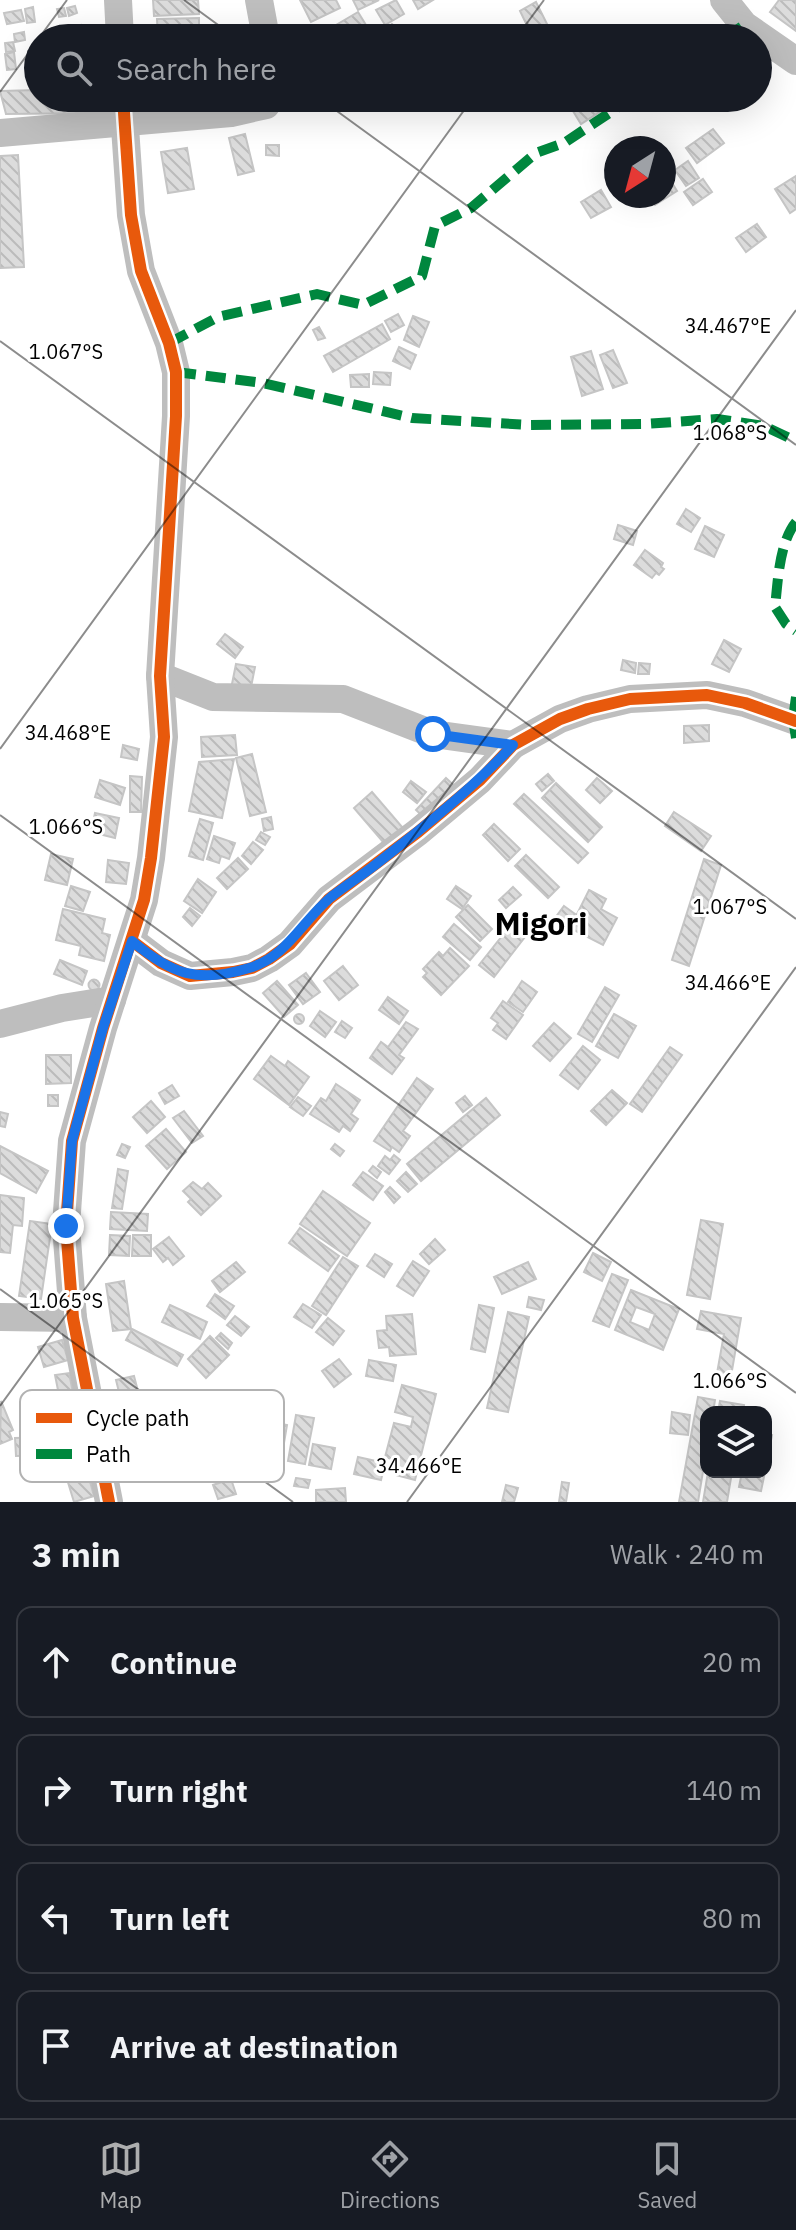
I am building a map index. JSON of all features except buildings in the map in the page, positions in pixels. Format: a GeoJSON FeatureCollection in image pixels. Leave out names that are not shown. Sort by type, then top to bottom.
{"type":"FeatureCollection","features":[{"type":"Feature","properties":{"kind":"street"},"geometry":{"type":"LineString","coordinates":[[118,0],[119,24]]}},
{"type":"Feature","properties":{"kind":"street"},"geometry":{"type":"LineString","coordinates":[[259,0],[263,24]]}},
{"type":"Feature","properties":{"kind":"street"},"geometry":{"type":"LineString","coordinates":[[724,0],[743,24]]}},
{"type":"Feature","properties":{"kind":"street"},"geometry":{"type":"LineString","coordinates":[[772,44],[796,61]]}},
{"type":"Feature","properties":{"kind":"street"},"geometry":{"type":"LineString","coordinates":[[0,133],[112,112]]}},
{"type":"Feature","properties":{"kind":"street"},"geometry":{"type":"LineString","coordinates":[[87,1390],[73,1318],[66,1226],[72,1141],[144,900],[164,737],[160,676],[175,444],[176,372],[169,343],[141,271],[131,215],[123,112]]}},
{"type":"Feature","properties":{"kind":"street"},"geometry":{"type":"LineString","coordinates":[[195,112],[235,112]]}},
{"type":"Feature","properties":{"kind":"street"},"geometry":{"type":"LineString","coordinates":[[160,676],[213,697],[343,699],[433,734],[513,745]]}},
{"type":"Feature","properties":{"kind":"street"},"geometry":{"type":"LineString","coordinates":[[132,941],[161,963],[190,976],[213,976],[252,968],[290,944],[329,899],[418,832],[480,780],[513,745],[560,719],[588,709],[630,699],[707,695],[745,703],[796,721]]}},
{"type":"Feature","properties":{"kind":"street"},"geometry":{"type":"LineString","coordinates":[[0,1024],[62,1008],[112,1000]]}},
{"type":"Feature","properties":{"kind":"street"},"geometry":{"type":"LineString","coordinates":[[0,1317],[73,1318]]}},
{"type":"Feature","properties":{"kind":"street"},"geometry":{"type":"LineString","coordinates":[[105,1482],[109,1502]]}},
{"type":"Feature","properties":{"kind":"marked path"},"geometry":{"type":"LineString","coordinates":[[169,343],[218,317],[317,294],[363,305],[422,276],[435,226],[471,208],[536,153],[564,143],[611,112]]}},
{"type":"Feature","properties":{"kind":"marked path"},"geometry":{"type":"LineString","coordinates":[[176,372],[263,383],[412,418],[531,425],[644,424],[717,419],[764,426],[796,441]]}},
{"type":"Feature","properties":{"kind":"marked path"},"geometry":{"type":"LineString","coordinates":[[796,522],[783,551],[775,607],[786,624],[796,631]]}},
{"type":"Feature","properties":{"kind":"marked path"},"geometry":{"type":"LineString","coordinates":[[796,697],[793,719],[796,738]]}},
{"type":"Feature","properties":{"kind":"cycle path"},"geometry":{"type":"LineString","coordinates":[[87,1390],[73,1318],[66,1226],[72,1141],[103,1028],[144,900],[151,858],[164,737],[160,676],[176,416],[176,372],[169,343],[141,271],[131,215],[124,112]]}},
{"type":"Feature","properties":{"kind":"cycle path"},"geometry":{"type":"LineString","coordinates":[[132,941],[161,963],[190,976],[252,968],[290,944],[329,899],[418,832],[480,780],[513,745],[560,719],[588,709],[630,699],[707,695],[745,703],[796,721]]}},
{"type":"Feature","properties":{"kind":"cycle path"},"geometry":{"type":"LineString","coordinates":[[105,1482],[109,1502]]}},
{"type":"Feature","properties":{"kind":"district","name":"Migori"},"geometry":{"type":"Point","coordinates":[541,924]}},
{"type":"Feature","properties":{"kind":"route"},"geometry":{"type":"LineString","coordinates":[[66,1226],[72,1141],[103,1028],[132,941],[161,963],[190,976],[213,976],[252,968],[269,959],[290,944],[329,899],[418,832],[480,780],[513,745],[433,734]]}}]}
